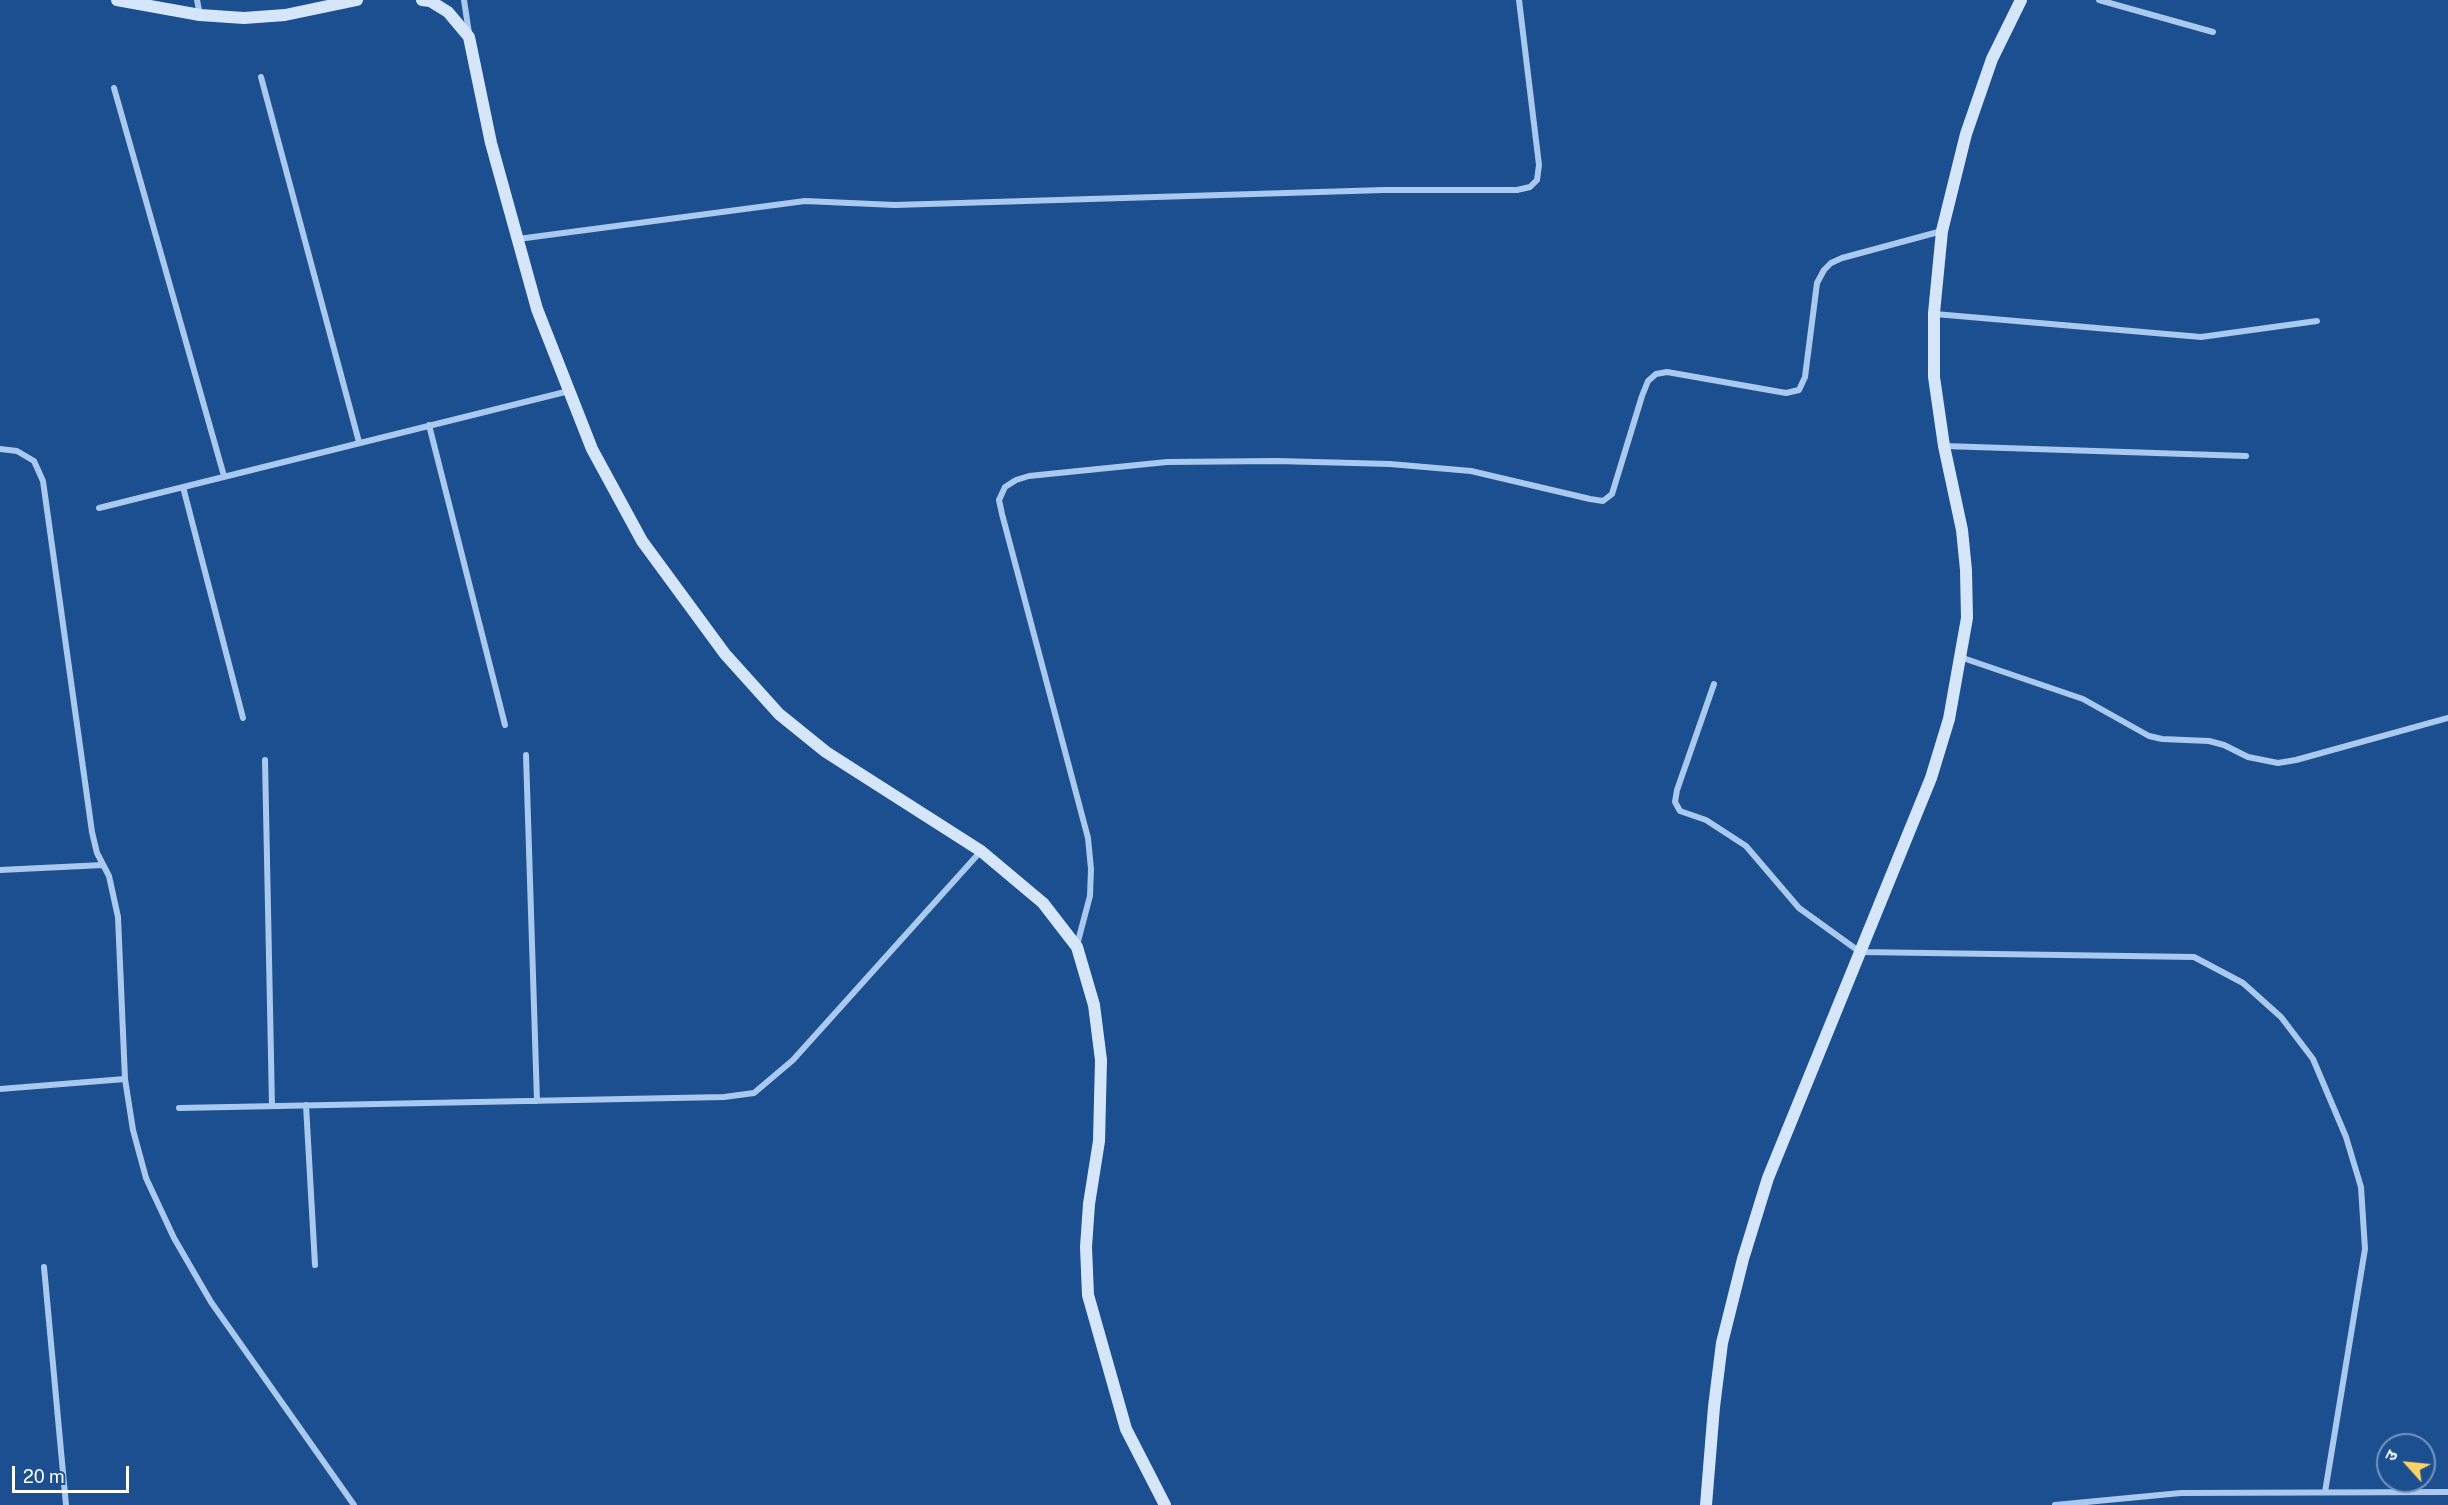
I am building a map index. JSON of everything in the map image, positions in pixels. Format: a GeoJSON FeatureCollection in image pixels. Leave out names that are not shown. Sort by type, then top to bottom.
{"type":"FeatureCollection","features":[{"type":"Feature","properties":{"kind":"street"},"geometry":{"type":"LineString","coordinates":[[117,0],[200,15],[244,18],[285,15],[357,0]]}},
{"type":"Feature","properties":{"kind":"street"},"geometry":{"type":"LineString","coordinates":[[197,0],[200,15]]}},
{"type":"Feature","properties":{"kind":"street"},"geometry":{"type":"LineString","coordinates":[[422,0],[430,1],[448,12],[469,37]]}},
{"type":"Feature","properties":{"kind":"street"},"geometry":{"type":"LineString","coordinates":[[464,0],[469,37],[491,143],[537,309],[592,449],[642,541],[725,654],[779,714],[826,752],[981,851],[1044,903],[1077,947],[1094,1005],[1101,1060],[1099,1141],[1089,1204],[1086,1247],[1088,1295],[1126,1429],[1165,1505]]}},
{"type":"Feature","properties":{"kind":"street"},"geometry":{"type":"LineString","coordinates":[[518,240],[805,201],[894,205],[1384,190],[1517,190],[1530,187],[1537,180],[1539,165],[1519,0]]}},
{"type":"Feature","properties":{"kind":"street"},"geometry":{"type":"LineString","coordinates":[[1706,1505],[1722,1343],[1743,1259],[1768,1178],[1931,778],[1949,719],[1967,618],[1962,530],[1944,446],[1934,377],[1934,314],[1942,231],[1966,134],[1992,59],[2021,0]]}},
{"type":"Feature","properties":{"kind":"street"},"geometry":{"type":"LineString","coordinates":[[2099,0],[2212,32]]}},
{"type":"Feature","properties":{"kind":"street"},"geometry":{"type":"LineString","coordinates":[[261,77],[359,442]]}},
{"type":"Feature","properties":{"kind":"street"},"geometry":{"type":"LineString","coordinates":[[114,88],[224,476]]}},
{"type":"Feature","properties":{"kind":"street"},"geometry":{"type":"LineString","coordinates":[[1077,947],[1090,896],[1091,869],[1088,838],[1002,514],[999,500],[1005,487],[1029,476],[1167,462],[1277,461],[1390,464],[1471,471],[1590,500],[1603,501],[1612,494],[1642,396],[1648,381],[1656,374],[1667,372],[1786,393],[1798,390],[1805,377],[1817,283],[1824,270],[1831,263],[1842,258],[1942,231]]}},
{"type":"Feature","properties":{"kind":"street"},"geometry":{"type":"LineString","coordinates":[[1934,314],[2201,337],[2317,321]]}},
{"type":"Feature","properties":{"kind":"street"},"geometry":{"type":"LineString","coordinates":[[99,507],[569,390]]}},
{"type":"Feature","properties":{"kind":"street"},"geometry":{"type":"LineString","coordinates":[[429,425],[505,725]]}},
{"type":"Feature","properties":{"kind":"street"},"geometry":{"type":"LineString","coordinates":[[1944,446],[2246,456]]}},
{"type":"Feature","properties":{"kind":"street"},"geometry":{"type":"LineString","coordinates":[[0,449],[17,451],[34,462],[43,481],[88,806],[97,852],[108,876],[118,917],[125,1079],[133,1130],[146,1178],[174,1238],[211,1302],[354,1505]]}},
{"type":"Feature","properties":{"kind":"street"},"geometry":{"type":"LineString","coordinates":[[183,487],[243,717]]}},
{"type":"Feature","properties":{"kind":"street"},"geometry":{"type":"LineString","coordinates":[[1960,657],[2083,699],[2149,736],[2162,739],[2209,741],[2224,745],[2248,757],[2278,763],[2448,718]]}},
{"type":"Feature","properties":{"kind":"street"},"geometry":{"type":"LineString","coordinates":[[1714,684],[1677,790],[1675,802],[1680,811],[1706,820],[1746,846],[1799,908],[1860,952],[2194,957],[2243,982],[2281,1017],[2313,1059],[2346,1137],[2361,1187],[2365,1249],[2325,1492]]}},
{"type":"Feature","properties":{"kind":"street"},"geometry":{"type":"LineString","coordinates":[[526,754],[537,1101]]}},
{"type":"Feature","properties":{"kind":"street"},"geometry":{"type":"LineString","coordinates":[[265,760],[272,1106]]}},
{"type":"Feature","properties":{"kind":"street"},"geometry":{"type":"LineString","coordinates":[[179,1108],[724,1097],[754,1093],[794,1060],[981,851]]}},
{"type":"Feature","properties":{"kind":"street"},"geometry":{"type":"LineString","coordinates":[[0,870],[103,865]]}},
{"type":"Feature","properties":{"kind":"street"},"geometry":{"type":"LineString","coordinates":[[0,1089],[125,1079]]}},
{"type":"Feature","properties":{"kind":"street"},"geometry":{"type":"LineString","coordinates":[[306,1105],[315,1265]]}},
{"type":"Feature","properties":{"kind":"street"},"geometry":{"type":"LineString","coordinates":[[44,1267],[66,1505]]}},
{"type":"Feature","properties":{"kind":"street"},"geometry":{"type":"LineString","coordinates":[[2055,1505],[2181,1493],[2448,1492]]}}]}
